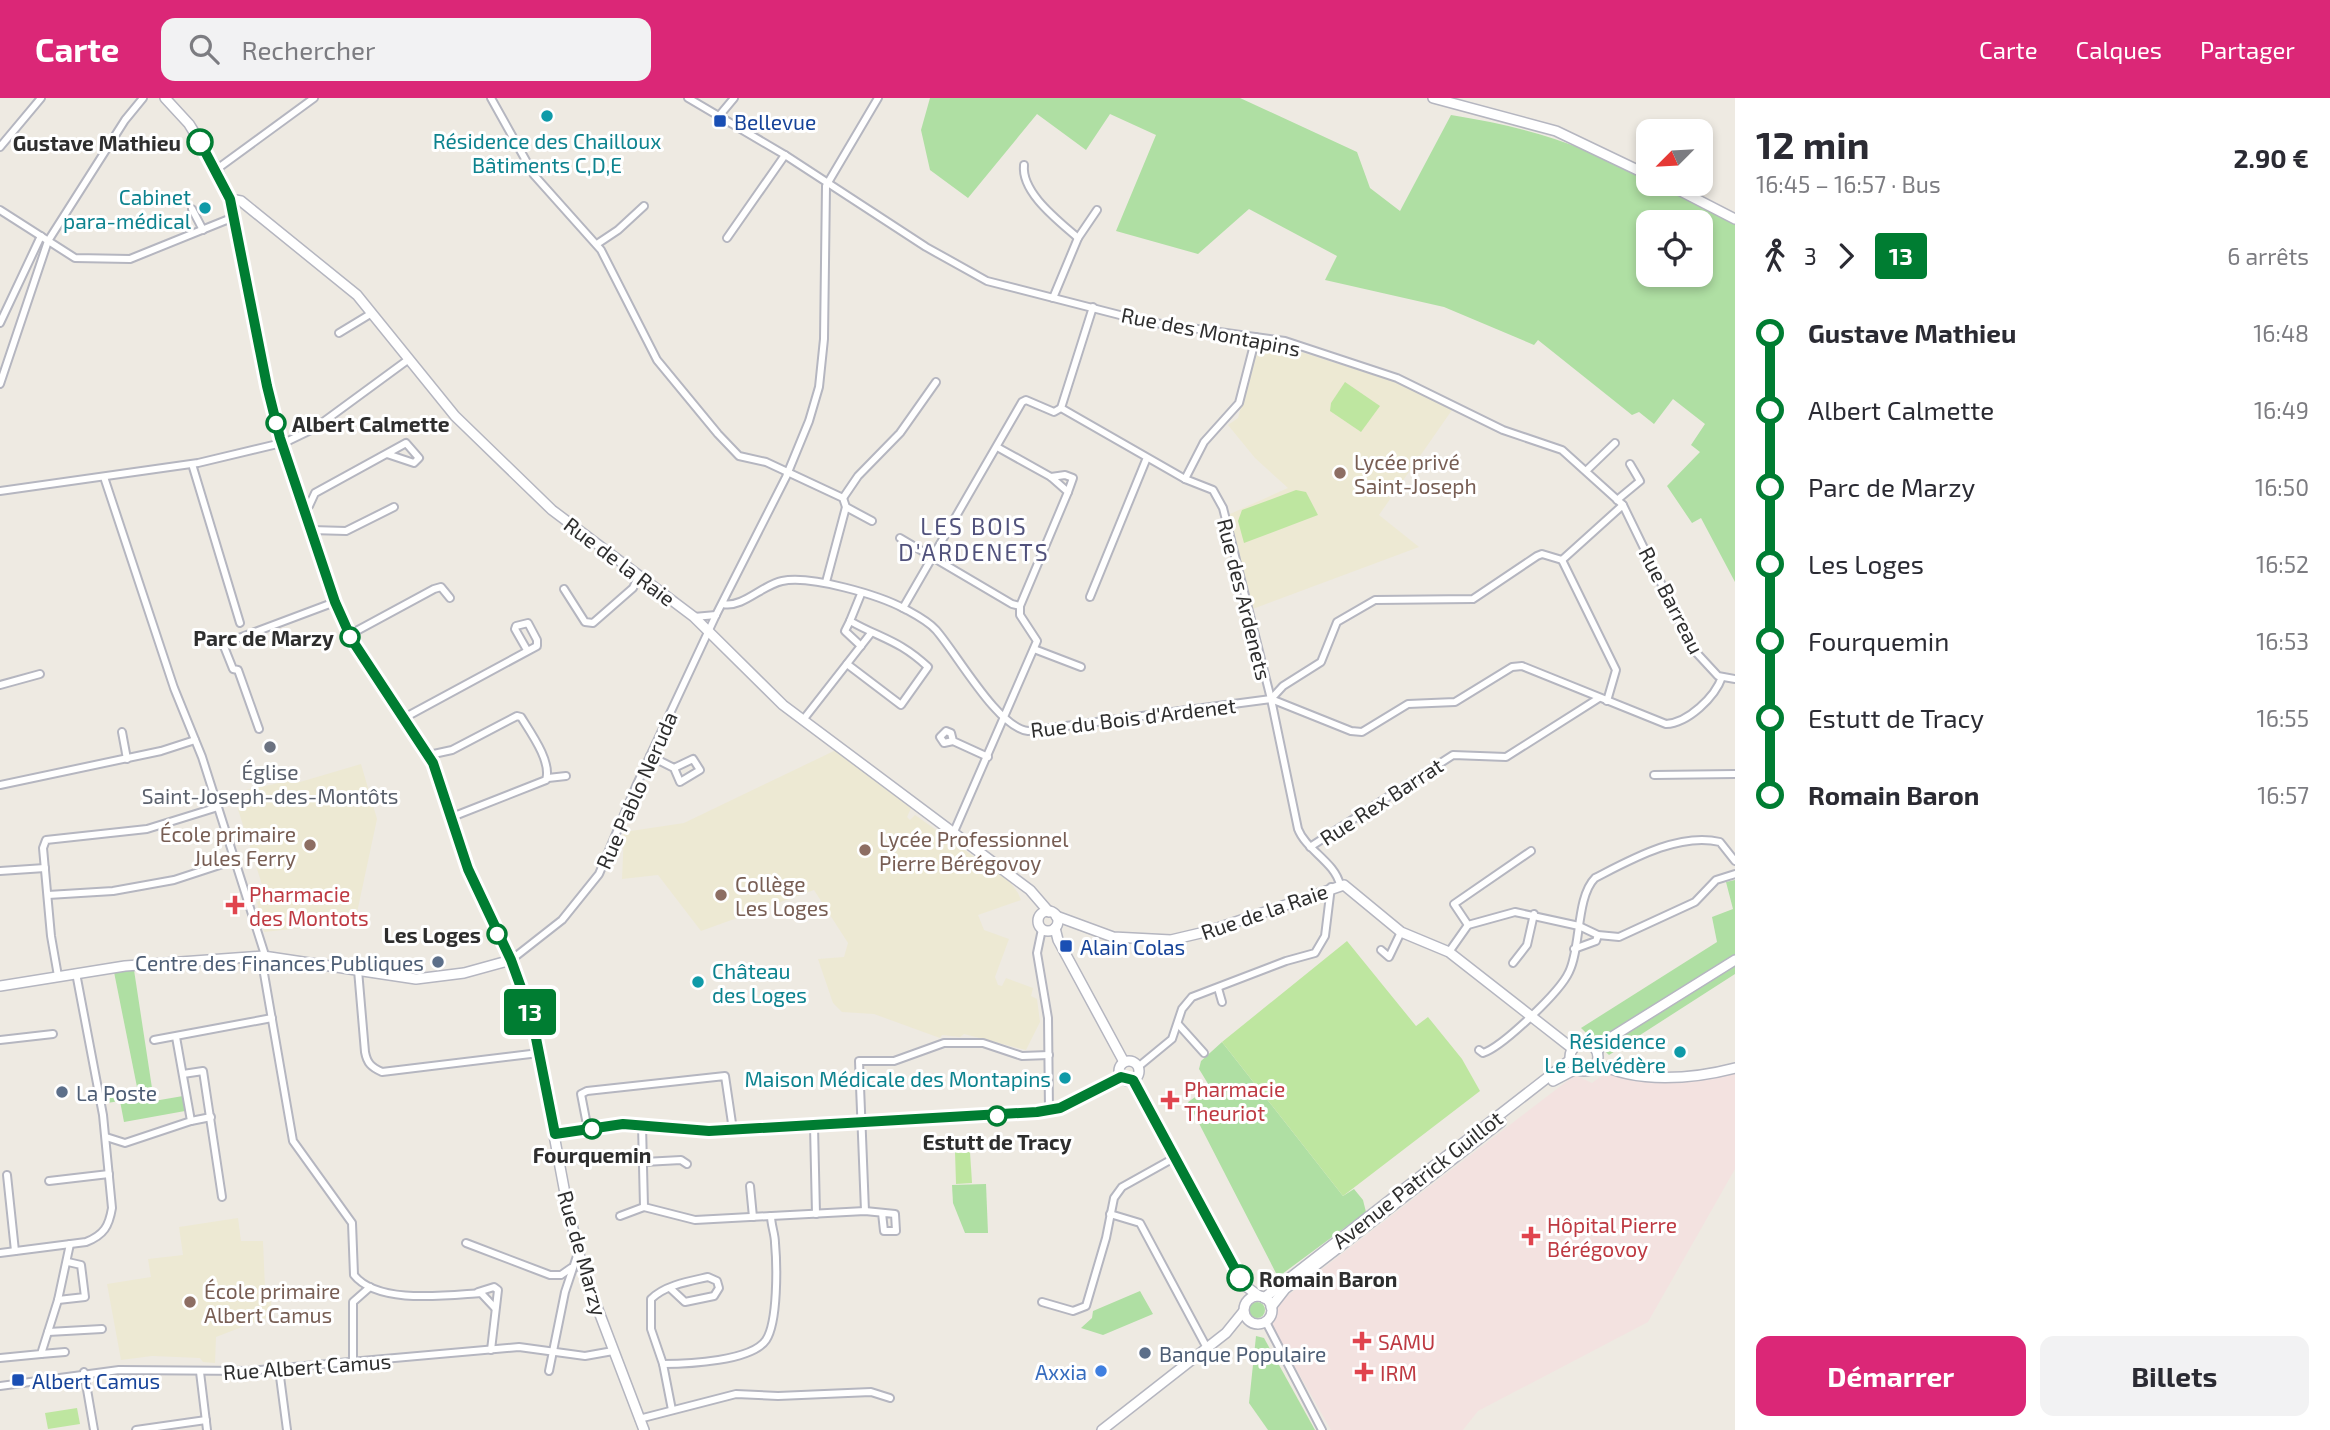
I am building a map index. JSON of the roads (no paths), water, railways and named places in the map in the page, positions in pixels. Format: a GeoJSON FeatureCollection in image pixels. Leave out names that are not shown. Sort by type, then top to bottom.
{"type":"FeatureCollection","features":[{"type":"Feature","properties":{"kind":"street"},"geometry":{"type":"LineString","coordinates":[[0,147],[41,98]]}},
{"type":"Feature","properties":{"kind":"street"},"geometry":{"type":"LineString","coordinates":[[0,384],[48,241],[91,170],[143,98]]}},
{"type":"Feature","properties":{"kind":"street","name":"Rue de Marzy"},"geometry":{"type":"LineString","coordinates":[[165,98],[189,124],[217,169],[230,199],[281,443],[335,602],[349,635],[429,755],[472,878],[511,960],[532,1018],[578,1253],[644,1430]]}},
{"type":"Feature","properties":{"kind":"street"},"geometry":{"type":"LineString","coordinates":[[217,169],[314,98]]}},
{"type":"Feature","properties":{"kind":"street"},"geometry":{"type":"LineString","coordinates":[[491,98],[534,175],[597,244],[657,360],[739,456],[766,462],[843,498],[846,507],[826,582]]}},
{"type":"Feature","properties":{"kind":"street","name":"Rue des Montapins"},"geometry":{"type":"LineString","coordinates":[[688,98],[785,155],[926,247],[987,281],[1147,322],[1285,341],[1397,378],[1503,430],[1562,450],[1620,502]]}},
{"type":"Feature","properties":{"kind":"street"},"geometry":{"type":"LineString","coordinates":[[719,116],[734,98]]}},
{"type":"Feature","properties":{"kind":"street"},"geometry":{"type":"LineString","coordinates":[[827,182],[878,98]]}},
{"type":"Feature","properties":{"kind":"street"},"geometry":{"type":"LineString","coordinates":[[1433,98],[1556,131],[1636,169]]}},
{"type":"Feature","properties":{"kind":"street"},"geometry":{"type":"LineString","coordinates":[[727,238],[785,155]]}},
{"type":"Feature","properties":{"kind":"street"},"geometry":{"type":"LineString","coordinates":[[1024,165],[1023,176],[1039,200],[1078,238]]}},
{"type":"Feature","properties":{"kind":"street","name":"Rue Pablo Neruda"},"geometry":{"type":"LineString","coordinates":[[511,960],[562,920],[599,874],[650,757],[716,615],[788,472],[809,421],[819,387],[824,339],[827,182]]}},
{"type":"Feature","properties":{"kind":"street"},"geometry":{"type":"LineString","coordinates":[[1690,196],[1735,219]]}},
{"type":"Feature","properties":{"kind":"street","name":"Rue de la Raie"},"geometry":{"type":"LineString","coordinates":[[230,199],[241,201],[357,295],[455,416],[552,510],[694,617],[783,705],[1037,898],[1124,1062]]}},
{"type":"Feature","properties":{"kind":"street"},"geometry":{"type":"LineString","coordinates":[[597,244],[618,230],[644,206]]}},
{"type":"Feature","properties":{"kind":"street"},"geometry":{"type":"LineString","coordinates":[[192,209],[203,230]]}},
{"type":"Feature","properties":{"kind":"street"},"geometry":{"type":"LineString","coordinates":[[0,210],[75,258],[113,261],[130,259],[234,217]]}},
{"type":"Feature","properties":{"kind":"street"},"geometry":{"type":"LineString","coordinates":[[1052,298],[1078,238],[1097,210]]}},
{"type":"Feature","properties":{"kind":"street"},"geometry":{"type":"LineString","coordinates":[[0,323],[5,318],[15,289],[41,236]]}},
{"type":"Feature","properties":{"kind":"street"},"geometry":{"type":"LineString","coordinates":[[1061,408],[1093,307]]}},
{"type":"Feature","properties":{"kind":"street"},"geometry":{"type":"LineString","coordinates":[[339,334],[372,313]]}},
{"type":"Feature","properties":{"kind":"street"},"geometry":{"type":"LineString","coordinates":[[1185,479],[1204,442],[1239,403],[1256,337]]}},
{"type":"Feature","properties":{"kind":"street"},"geometry":{"type":"LineString","coordinates":[[0,491],[192,464],[281,443],[315,428],[409,359]]}},
{"type":"Feature","properties":{"kind":"street"},"geometry":{"type":"LineString","coordinates":[[843,498],[858,476],[900,433],[936,382]]}},
{"type":"Feature","properties":{"kind":"street","name":"Rue des Ardenets"},"geometry":{"type":"LineString","coordinates":[[997,447],[1022,402],[1027,400],[1054,412],[1061,408],[1146,460],[1213,491],[1223,509],[1271,699],[1298,829],[1337,875],[1336,886]]}},
{"type":"Feature","properties":{"kind":"street"},"geometry":{"type":"LineString","coordinates":[[304,508],[309,506],[316,493],[407,443],[419,457],[414,463],[387,454]]}},
{"type":"Feature","properties":{"kind":"street"},"geometry":{"type":"LineString","coordinates":[[1587,470],[1615,443]]}},
{"type":"Feature","properties":{"kind":"street"},"geometry":{"type":"LineString","coordinates":[[903,608],[997,447],[1051,477],[1068,492]]}},
{"type":"Feature","properties":{"kind":"street"},"geometry":{"type":"LineString","coordinates":[[1090,597],[1146,460]]}},
{"type":"Feature","properties":{"kind":"street"},"geometry":{"type":"LineString","coordinates":[[192,464],[240,623]]}},
{"type":"Feature","properties":{"kind":"street"},"geometry":{"type":"LineString","coordinates":[[1562,560],[1640,481],[1630,464]]}},
{"type":"Feature","properties":{"kind":"street"},"geometry":{"type":"LineString","coordinates":[[953,834],[1037,641],[1020,615],[1020,606],[1073,478],[1065,475],[1051,477]]}},
{"type":"Feature","properties":{"kind":"street"},"geometry":{"type":"LineString","coordinates":[[104,477],[174,688],[218,807],[263,956],[293,1141],[352,1223],[354,1275],[370,1287],[420,1299],[476,1293],[494,1287],[498,1290],[491,1350]]}},
{"type":"Feature","properties":{"kind":"street","name":"Rue Barreau"},"geometry":{"type":"LineString","coordinates":[[1620,502],[1693,649],[1722,677]]}},
{"type":"Feature","properties":{"kind":"street"},"geometry":{"type":"LineString","coordinates":[[311,530],[346,530],[394,507]]}},
{"type":"Feature","properties":{"kind":"street"},"geometry":{"type":"LineString","coordinates":[[846,507],[872,522]]}},
{"type":"Feature","properties":{"kind":"street"},"geometry":{"type":"LineString","coordinates":[[900,538],[1020,606]]}},
{"type":"Feature","properties":{"kind":"street"},"geometry":{"type":"LineString","coordinates":[[1607,701],[1616,670],[1562,560],[1542,554],[1473,599],[1375,600],[1337,622],[1321,662],[1283,686],[1271,699],[1351,731],[1362,732],[1408,704],[1455,702],[1512,667],[1522,666],[1599,698],[1667,724],[1677,723],[1691,715],[1719,685],[1722,677],[1735,679]]}},
{"type":"Feature","properties":{"kind":"street"},"geometry":{"type":"LineString","coordinates":[[564,589],[585,622],[593,622],[633,587],[639,575]]}},
{"type":"Feature","properties":{"kind":"street","name":"Rue du Bois d'Ardenet"},"geometry":{"type":"LineString","coordinates":[[723,604],[732,605],[781,581],[826,582],[903,608],[936,630],[1012,725],[1028,732],[1271,699]]}},
{"type":"Feature","properties":{"kind":"street"},"geometry":{"type":"LineString","coordinates":[[349,635],[434,589],[441,587],[450,598]]}},
{"type":"Feature","properties":{"kind":"street"},"geometry":{"type":"LineString","coordinates":[[860,646],[845,631],[861,594]]}},
{"type":"Feature","properties":{"kind":"street"},"geometry":{"type":"LineString","coordinates":[[259,729],[238,670],[233,668],[223,644],[335,602]]}},
{"type":"Feature","properties":{"kind":"street"},"geometry":{"type":"LineString","coordinates":[[694,617],[716,615]]}},
{"type":"Feature","properties":{"kind":"street"},"geometry":{"type":"LineString","coordinates":[[847,664],[901,705],[928,667],[894,640],[871,633],[850,621]]}},
{"type":"Feature","properties":{"kind":"street"},"geometry":{"type":"LineString","coordinates":[[803,720],[871,633]]}},
{"type":"Feature","properties":{"kind":"street"},"geometry":{"type":"LineString","coordinates":[[1034,649],[1081,667]]}},
{"type":"Feature","properties":{"kind":"street"},"geometry":{"type":"LineString","coordinates":[[404,718],[527,650]]}},
{"type":"Feature","properties":{"kind":"street"},"geometry":{"type":"LineString","coordinates":[[0,685],[40,674]]}},
{"type":"Feature","properties":{"kind":"street","name":"Rue Rex Barrat"},"geometry":{"type":"LineString","coordinates":[[1311,847],[1453,755],[1506,757],[1599,698]]}},
{"type":"Feature","properties":{"kind":"street"},"geometry":{"type":"LineString","coordinates":[[429,755],[452,750],[521,717],[540,752],[548,778]]}},
{"type":"Feature","properties":{"kind":"street"},"geometry":{"type":"LineString","coordinates":[[122,733],[127,759]]}},
{"type":"Feature","properties":{"kind":"street"},"geometry":{"type":"LineString","coordinates":[[0,785],[127,759],[195,740]]}},
{"type":"Feature","properties":{"kind":"street"},"geometry":{"type":"LineString","coordinates":[[953,741],[988,757]]}},
{"type":"Feature","properties":{"kind":"street"},"geometry":{"type":"LineString","coordinates":[[650,757],[674,768]]}},
{"type":"Feature","properties":{"kind":"street"},"geometry":{"type":"LineString","coordinates":[[1654,775],[1734,773]]}},
{"type":"Feature","properties":{"kind":"street"},"geometry":{"type":"LineString","coordinates":[[452,817],[548,778],[566,776]]}},
{"type":"Feature","properties":{"kind":"street"},"geometry":{"type":"LineString","coordinates":[[58,976],[51,936],[43,848],[46,840],[147,829],[218,807]]}},
{"type":"Feature","properties":{"kind":"street"},"geometry":{"type":"LineString","coordinates":[[1479,1050],[1483,1053],[1495,1049],[1532,1014],[1569,972],[1591,881],[1654,849],[1717,841],[1724,845],[1735,861]]}},
{"type":"Feature","properties":{"kind":"street"},"geometry":{"type":"LineString","coordinates":[[1468,925],[1454,904],[1531,851]]}},
{"type":"Feature","properties":{"kind":"street"},"geometry":{"type":"LineString","coordinates":[[48,895],[113,891],[174,880],[235,860]]}},
{"type":"Feature","properties":{"kind":"street"},"geometry":{"type":"LineString","coordinates":[[0,871],[45,868]]}},
{"type":"Feature","properties":{"kind":"street"},"geometry":{"type":"LineString","coordinates":[[1449,953],[1468,925],[1515,912],[1534,914],[1598,934],[1619,937],[1695,902],[1716,880],[1735,874]]}},
{"type":"Feature","properties":{"kind":"street"},"geometry":{"type":"LineString","coordinates":[[1138,1067],[1166,1046],[1176,1034],[1182,1009],[1192,997],[1286,961],[1315,953],[1325,936],[1336,886]]}},
{"type":"Feature","properties":{"kind":"street","name":"Rue de la Raie"},"geometry":{"type":"LineString","coordinates":[[1070,921],[1113,937],[1171,940],[1209,930],[1336,886],[1352,890],[1401,932],[1449,953],[1532,1014],[1573,1049]]}},
{"type":"Feature","properties":{"kind":"street"},"geometry":{"type":"LineString","coordinates":[[1513,963],[1527,945],[1534,914]]}},
{"type":"Feature","properties":{"kind":"street"},"geometry":{"type":"LineString","coordinates":[[1052,1110],[1048,1018],[1037,953],[1050,922],[1070,921]]}},
{"type":"Feature","properties":{"kind":"street"},"geometry":{"type":"LineString","coordinates":[[1058,940],[1063,926],[1070,921]]}},
{"type":"Feature","properties":{"kind":"street"},"geometry":{"type":"LineString","coordinates":[[1381,950],[1389,957],[1401,932]]}},
{"type":"Feature","properties":{"kind":"street"},"geometry":{"type":"LineString","coordinates":[[1574,949],[1596,941],[1598,934]]}},
{"type":"Feature","properties":{"kind":"street"},"geometry":{"type":"LineString","coordinates":[[0,986],[76,973],[263,956],[416,979],[435,978],[511,960]]}},
{"type":"Feature","properties":{"kind":"street"},"geometry":{"type":"LineString","coordinates":[[1595,1048],[1735,960]]}},
{"type":"Feature","properties":{"kind":"street"},"geometry":{"type":"LineString","coordinates":[[358,970],[359,1012],[366,1062],[382,1072],[538,1053]]}},
{"type":"Feature","properties":{"kind":"street"},"geometry":{"type":"LineString","coordinates":[[0,1253],[86,1242],[105,1230],[112,1208],[106,1137],[76,973]]}},
{"type":"Feature","properties":{"kind":"street"},"geometry":{"type":"LineString","coordinates":[[1218,988],[1222,1002]]}},
{"type":"Feature","properties":{"kind":"street"},"geometry":{"type":"LineString","coordinates":[[154,1040],[272,1018]]}},
{"type":"Feature","properties":{"kind":"street"},"geometry":{"type":"LineString","coordinates":[[1178,1024],[1204,1053]]}},
{"type":"Feature","properties":{"kind":"street"},"geometry":{"type":"LineString","coordinates":[[0,1040],[53,1034]]}},
{"type":"Feature","properties":{"kind":"street"},"geometry":{"type":"LineString","coordinates":[[176,1037],[191,1121]]}},
{"type":"Feature","properties":{"kind":"street"},"geometry":{"type":"LineString","coordinates":[[865,1211],[859,1061],[894,1061],[944,1043],[983,1043],[1022,1056],[1049,1055]]}},
{"type":"Feature","properties":{"kind":"street"},"geometry":{"type":"LineString","coordinates":[[1595,1048],[1582,1043],[1573,1049],[1573,1064],[1587,1071],[1597,1063]]}},
{"type":"Feature","properties":{"kind":"street"},"geometry":{"type":"LineString","coordinates":[[1595,1048],[1597,1063]]}},
{"type":"Feature","properties":{"kind":"street"},"geometry":{"type":"LineString","coordinates":[[1121,1077],[1119,1070],[1124,1062],[1133,1062],[1139,1073],[1133,1080]]}},
{"type":"Feature","properties":{"kind":"street"},"geometry":{"type":"LineString","coordinates":[[1597,1063],[1640,1076],[1680,1075],[1735,1068]]}},
{"type":"Feature","properties":{"kind":"street","name":"Avenue Patrick Guillot"},"geometry":{"type":"LineString","coordinates":[[1261,1297],[1573,1064]]}},
{"type":"Feature","properties":{"kind":"street","name":"Avenue Patrick Guillot"},"geometry":{"type":"LineString","coordinates":[[1271,1307],[1285,1289],[1573,1064]]}},
{"type":"Feature","properties":{"kind":"street"},"geometry":{"type":"LineString","coordinates":[[183,1073],[203,1071],[222,1197]]}},
{"type":"Feature","properties":{"kind":"street"},"geometry":{"type":"LineString","coordinates":[[588,1130],[582,1094],[587,1091],[725,1076],[733,1130]]}},
{"type":"Feature","properties":{"kind":"street"},"geometry":{"type":"LineString","coordinates":[[555,1134],[623,1124],[733,1130],[1052,1110],[1121,1077],[1133,1080],[1244,1285],[1271,1307],[1271,1315],[1266,1322],[1226,1333]]}},
{"type":"Feature","properties":{"kind":"street"},"geometry":{"type":"LineString","coordinates":[[106,1137],[125,1143],[211,1117]]}},
{"type":"Feature","properties":{"kind":"street"},"geometry":{"type":"LineString","coordinates":[[642,1125],[644,1207]]}},
{"type":"Feature","properties":{"kind":"street"},"geometry":{"type":"LineString","coordinates":[[814,1126],[816,1214]]}},
{"type":"Feature","properties":{"kind":"street"},"geometry":{"type":"LineString","coordinates":[[1042,1302],[1073,1311],[1086,1306],[1107,1238],[1114,1198],[1122,1187],[1174,1158]]}},
{"type":"Feature","properties":{"kind":"street"},"geometry":{"type":"LineString","coordinates":[[644,1162],[681,1160],[687,1164]]}},
{"type":"Feature","properties":{"kind":"street"},"geometry":{"type":"LineString","coordinates":[[49,1181],[109,1174]]}},
{"type":"Feature","properties":{"kind":"street"},"geometry":{"type":"LineString","coordinates":[[8,1175],[15,1251]]}},
{"type":"Feature","properties":{"kind":"street"},"geometry":{"type":"LineString","coordinates":[[750,1186],[752,1217]]}},
{"type":"Feature","properties":{"kind":"street"},"geometry":{"type":"LineString","coordinates":[[620,1216],[644,1207],[695,1220],[865,1211],[882,1213]]}},
{"type":"Feature","properties":{"kind":"street"},"geometry":{"type":"LineString","coordinates":[[1110,1214],[1140,1223],[1207,1348]]}},
{"type":"Feature","properties":{"kind":"street"},"geometry":{"type":"LineString","coordinates":[[663,1364],[722,1358],[754,1350],[766,1341],[772,1323],[776,1259],[771,1216]]}},
{"type":"Feature","properties":{"kind":"street"},"geometry":{"type":"LineString","coordinates":[[466,1243],[526,1268],[569,1279]]}},
{"type":"Feature","properties":{"kind":"street"},"geometry":{"type":"LineString","coordinates":[[41,1354],[58,1300],[70,1244]]}},
{"type":"Feature","properties":{"kind":"street"},"geometry":{"type":"LineString","coordinates":[[549,1371],[569,1279],[578,1253]]}},
{"type":"Feature","properties":{"kind":"street"},"geometry":{"type":"LineString","coordinates":[[58,1300],[85,1297],[81,1265],[68,1262]]}},
{"type":"Feature","properties":{"kind":"street"},"geometry":{"type":"LineString","coordinates":[[561,1275],[573,1267]]}},
{"type":"Feature","properties":{"kind":"street"},"geometry":{"type":"LineString","coordinates":[[670,1288],[685,1302],[714,1296],[719,1289],[717,1282],[708,1277],[670,1288],[654,1296],[649,1306],[650,1329],[663,1364],[672,1410]]}},
{"type":"Feature","properties":{"kind":"street"},"geometry":{"type":"LineString","coordinates":[[1244,1285],[1247,1320],[1254,1324]]}},
{"type":"Feature","properties":{"kind":"street"},"geometry":{"type":"LineString","coordinates":[[353,1364],[353,1302],[370,1287]]}},
{"type":"Feature","properties":{"kind":"street"},"geometry":{"type":"LineString","coordinates":[[476,1293],[481,1293],[495,1308]]}},
{"type":"Feature","properties":{"kind":"street"},"geometry":{"type":"LineString","coordinates":[[1102,1430],[1226,1333],[1251,1298],[1261,1297]]}},
{"type":"Feature","properties":{"kind":"street"},"geometry":{"type":"LineString","coordinates":[[1266,1322],[1322,1430]]}},
{"type":"Feature","properties":{"kind":"street"},"geometry":{"type":"LineString","coordinates":[[48,1332],[102,1329]]}},
{"type":"Feature","properties":{"kind":"street","name":"Rue Albert Camus"},"geometry":{"type":"LineString","coordinates":[[0,1386],[84,1372],[119,1370],[200,1373],[279,1369],[519,1347],[585,1356],[613,1351]]}},
{"type":"Feature","properties":{"kind":"street"},"geometry":{"type":"LineString","coordinates":[[0,1358],[65,1352]]}},
{"type":"Feature","properties":{"kind":"street"},"geometry":{"type":"LineString","coordinates":[[279,1369],[287,1430]]}},
{"type":"Feature","properties":{"kind":"street"},"geometry":{"type":"LineString","coordinates":[[84,1372],[93,1430]]}},
{"type":"Feature","properties":{"kind":"street"},"geometry":{"type":"LineString","coordinates":[[200,1373],[207,1430]]}},
{"type":"Feature","properties":{"kind":"street"},"geometry":{"type":"LineString","coordinates":[[639,1419],[736,1394],[778,1396],[871,1392],[890,1398]]}},
{"type":"Feature","properties":{"kind":"street"},"geometry":{"type":"LineString","coordinates":[[136,1430],[206,1420]]}},
{"type":"Feature","properties":{"kind":"place","name":"Résidence des Chailloux Bâtiments C,D,E"},"geometry":{"type":"Point","coordinates":[547,116]}},
{"type":"Feature","properties":{"kind":"place","name":"Bellevue"},"geometry":{"type":"Point","coordinates":[720,121]}},
{"type":"Feature","properties":{"kind":"place","name":"Gustave Mathieu"},"geometry":{"type":"Point","coordinates":[200,142]}},
{"type":"Feature","properties":{"kind":"place","name":"Cabinet para-médical"},"geometry":{"type":"Point","coordinates":[205,208]}},
{"type":"Feature","properties":{"kind":"place","name":"Albert Calmette"},"geometry":{"type":"Point","coordinates":[276,423]}},
{"type":"Feature","properties":{"kind":"place","name":"Lycée privé Saint-Joseph"},"geometry":{"type":"Point","coordinates":[1340,473]}},
{"type":"Feature","properties":{"kind":"place","name":"Parc de Marzy"},"geometry":{"type":"Point","coordinates":[350,637]}},
{"type":"Feature","properties":{"kind":"place","name":"Église Saint-Joseph-des-Montôts"},"geometry":{"type":"Point","coordinates":[270,747]}},
{"type":"Feature","properties":{"kind":"place","name":"École primaire Jules Ferry"},"geometry":{"type":"Point","coordinates":[310,845]}},
{"type":"Feature","properties":{"kind":"place","name":"Lycée Professionnel Pierre Bérégovoy"},"geometry":{"type":"Point","coordinates":[865,850]}},
{"type":"Feature","properties":{"kind":"place","name":"Collège Les Loges"},"geometry":{"type":"Point","coordinates":[721,895]}},
{"type":"Feature","properties":{"kind":"place","name":"Pharmacie des Montots"},"geometry":{"type":"Point","coordinates":[235,905]}},
{"type":"Feature","properties":{"kind":"place","name":"Les Loges"},"geometry":{"type":"Point","coordinates":[497,934]}},
{"type":"Feature","properties":{"kind":"place","name":"Alain Colas"},"geometry":{"type":"Point","coordinates":[1066,946]}},
{"type":"Feature","properties":{"kind":"place","name":"Centre des Finances Publiques"},"geometry":{"type":"Point","coordinates":[438,962]}},
{"type":"Feature","properties":{"kind":"place","name":"Château des Loges"},"geometry":{"type":"Point","coordinates":[698,982]}},
{"type":"Feature","properties":{"kind":"place","name":"Résidence Le Belvédère"},"geometry":{"type":"Point","coordinates":[1680,1052]}},
{"type":"Feature","properties":{"kind":"place","name":"Maison Médicale des Montapins"},"geometry":{"type":"Point","coordinates":[1065,1078]}},
{"type":"Feature","properties":{"kind":"place","name":"La Poste"},"geometry":{"type":"Point","coordinates":[62,1092]}},
{"type":"Feature","properties":{"kind":"place","name":"Pharmacie Theuriot"},"geometry":{"type":"Point","coordinates":[1170,1100]}},
{"type":"Feature","properties":{"kind":"place","name":"Estutt de Tracy"},"geometry":{"type":"Point","coordinates":[997,1116]}},
{"type":"Feature","properties":{"kind":"place","name":"Fourquemin"},"geometry":{"type":"Point","coordinates":[592,1129]}},
{"type":"Feature","properties":{"kind":"place","name":"Hôpital Pierre Bérégovoy"},"geometry":{"type":"Point","coordinates":[1531,1236]}},
{"type":"Feature","properties":{"kind":"place","name":"Romain Baron"},"geometry":{"type":"Point","coordinates":[1240,1278]}},
{"type":"Feature","properties":{"kind":"place","name":"École primaire Albert Camus"},"geometry":{"type":"Point","coordinates":[190,1302]}},
{"type":"Feature","properties":{"kind":"place","name":"SAMU"},"geometry":{"type":"Point","coordinates":[1362,1341]}},
{"type":"Feature","properties":{"kind":"place","name":"Banque Populaire"},"geometry":{"type":"Point","coordinates":[1145,1353]}},
{"type":"Feature","properties":{"kind":"place","name":"Axxia"},"geometry":{"type":"Point","coordinates":[1101,1371]}},
{"type":"Feature","properties":{"kind":"place","name":"IRM"},"geometry":{"type":"Point","coordinates":[1364,1372]}},
{"type":"Feature","properties":{"kind":"place","name":"Albert Camus"},"geometry":{"type":"Point","coordinates":[18,1380]}},
{"type":"Feature","properties":{"kind":"district","name":"LES BOIS D'ARDENETS"},"geometry":{"type":"Point","coordinates":[974,539]}}]}
